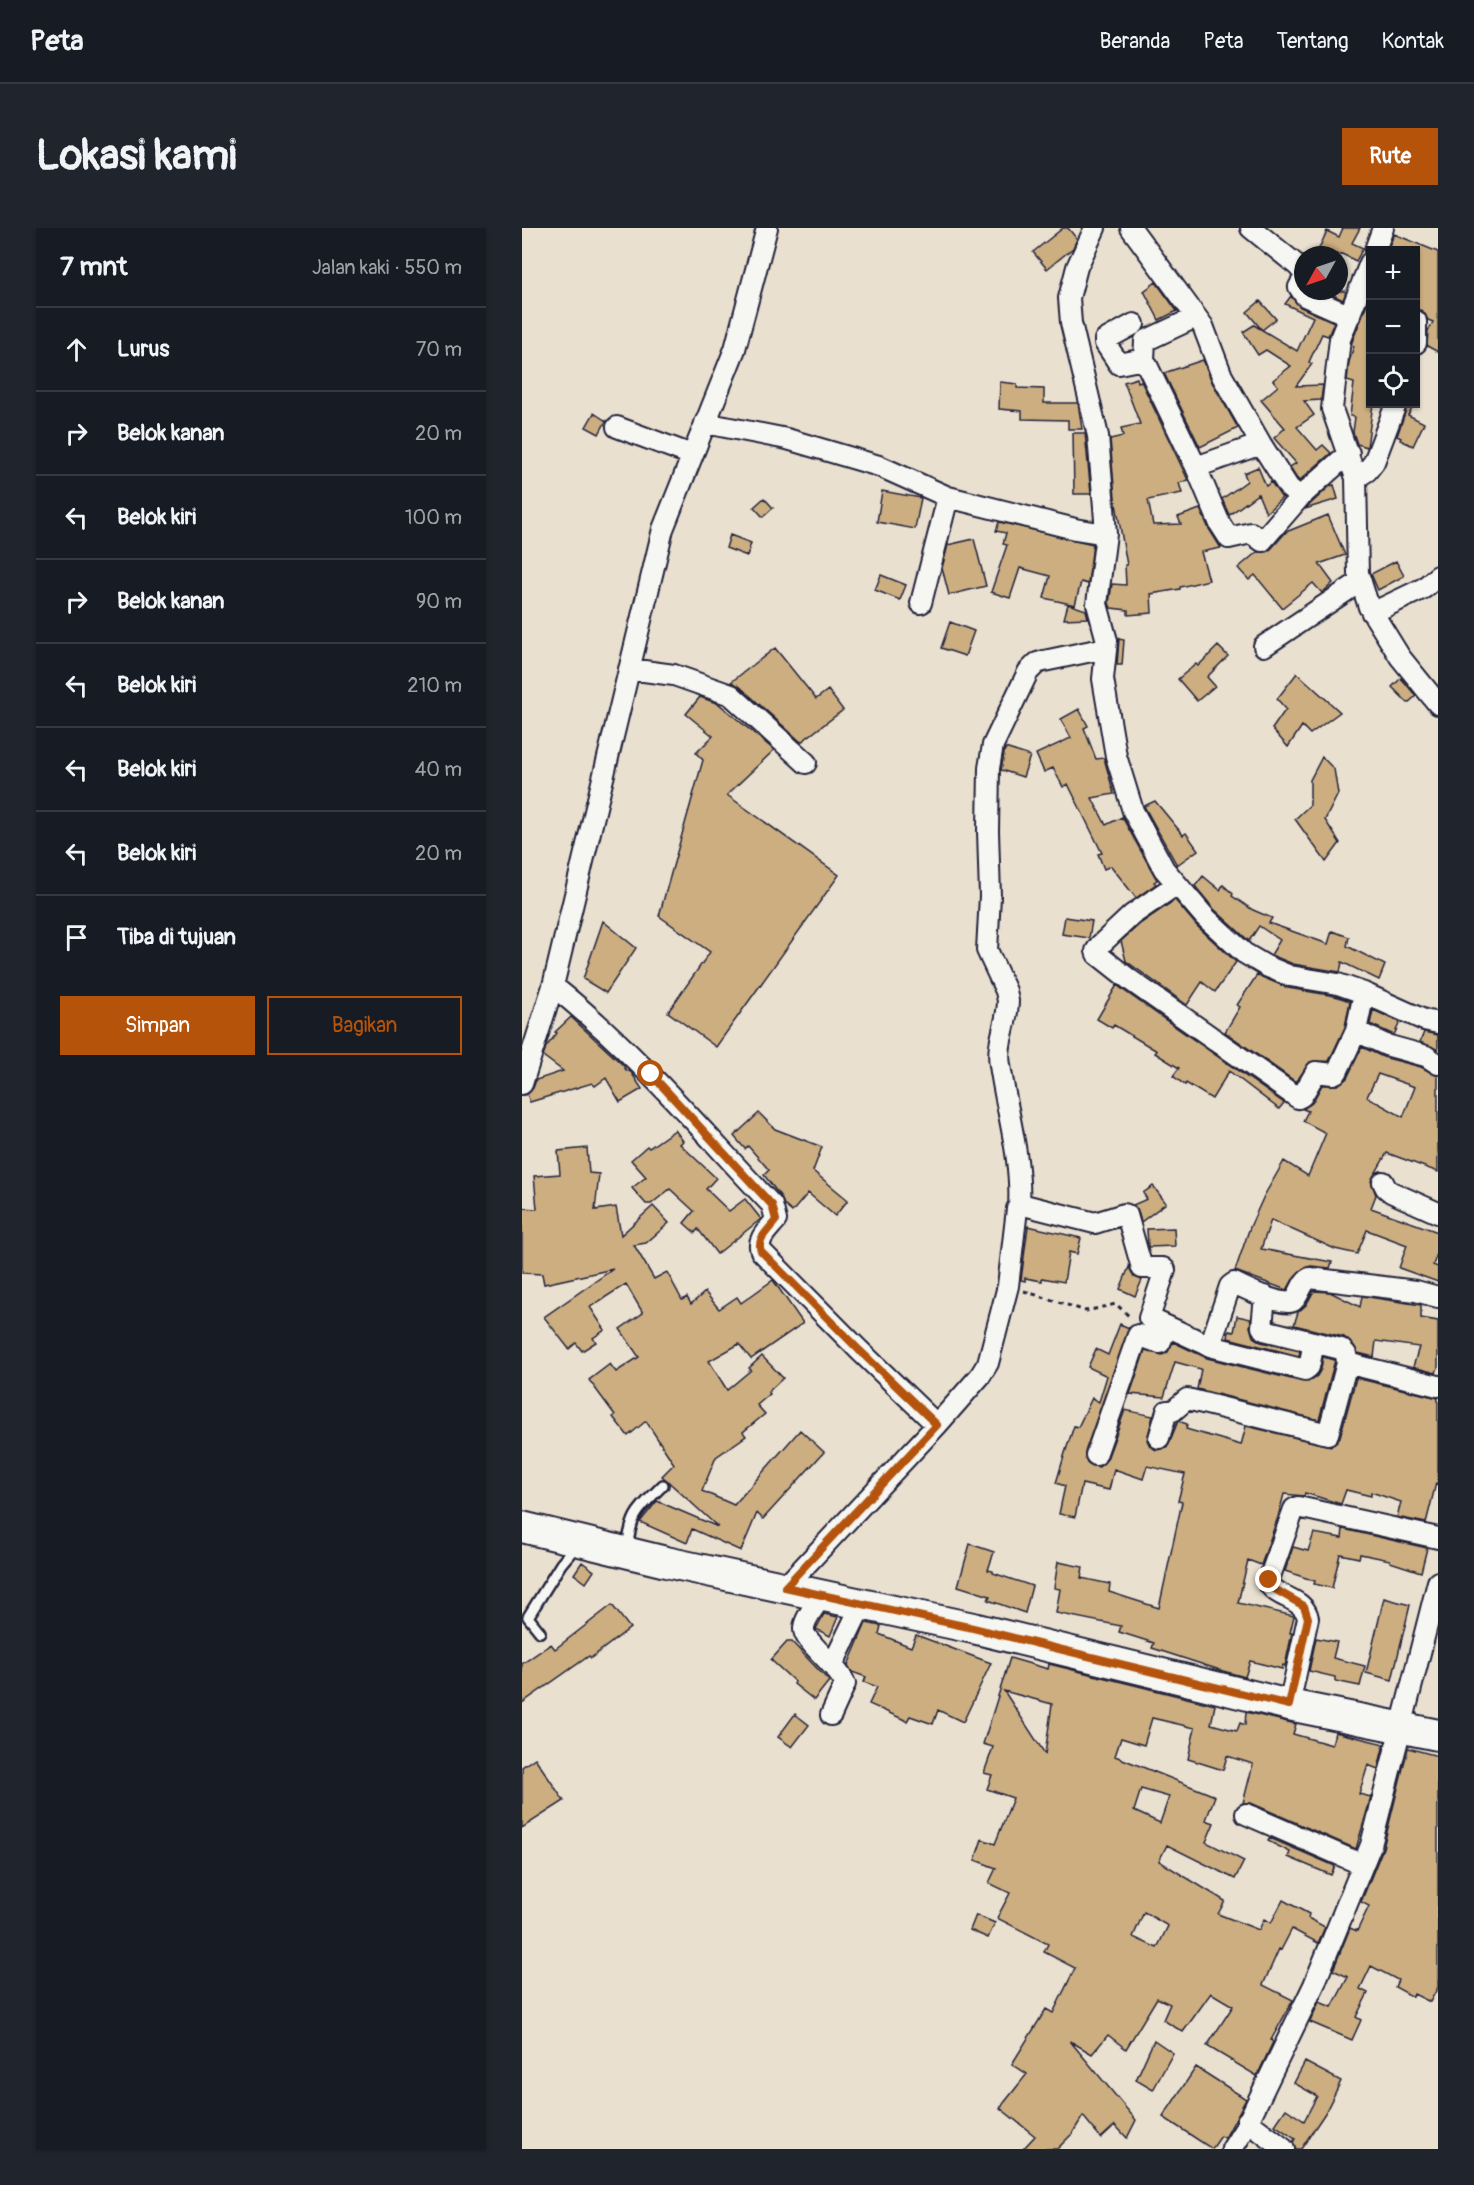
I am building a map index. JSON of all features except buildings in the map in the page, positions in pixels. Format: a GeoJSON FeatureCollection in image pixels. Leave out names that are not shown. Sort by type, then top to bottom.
{"type":"FeatureCollection","features":[{"type":"Feature","properties":{"kind":"main road"},"geometry":{"type":"LineString","coordinates":[[522,1527],[973,1628],[1289,1705],[1438,1735]]}},
{"type":"Feature","properties":{"kind":"street"},"geometry":{"type":"LineString","coordinates":[[522,1084],[553,986],[663,528],[735,350],[767,228]]}},
{"type":"Feature","properties":{"kind":"street"},"geometry":{"type":"LineString","coordinates":[[1095,228],[1077,267],[1069,298],[1071,323],[1098,436],[1106,534],[1097,604],[1107,641],[1103,679],[1116,756],[1133,811],[1164,869],[1205,917],[1244,953],[1290,976],[1338,984],[1424,1020],[1438,1023]]}},
{"type":"Feature","properties":{"kind":"street"},"geometry":{"type":"LineString","coordinates":[[1131,228],[1203,326],[1222,376],[1289,488],[1300,497]]}},
{"type":"Feature","properties":{"kind":"street"},"geometry":{"type":"LineString","coordinates":[[1251,228],[1294,263]]}},
{"type":"Feature","properties":{"kind":"street"},"geometry":{"type":"LineString","coordinates":[[1376,246],[1383,228]]}},
{"type":"Feature","properties":{"kind":"street"},"geometry":{"type":"LineString","coordinates":[[1366,290],[1350,316],[1340,339],[1332,403],[1332,409],[1356,478],[1358,573],[1372,613],[1400,657],[1438,704]]}},
{"type":"Feature","properties":{"kind":"street"},"geometry":{"type":"LineString","coordinates":[[1314,300],[1350,316]]}},
{"type":"Feature","properties":{"kind":"street"},"geometry":{"type":"LineString","coordinates":[[1196,317],[1145,341],[1144,359],[1196,467],[1220,524],[1229,538],[1251,533],[1262,541],[1300,497],[1349,453]]}},
{"type":"Feature","properties":{"kind":"street"},"geometry":{"type":"LineString","coordinates":[[1134,324],[1105,340],[1105,343],[1119,364],[1144,359]]}},
{"type":"Feature","properties":{"kind":"street"},"geometry":{"type":"LineString","coordinates":[[1356,478],[1374,462],[1394,408]]}},
{"type":"Feature","properties":{"kind":"street"},"geometry":{"type":"LineString","coordinates":[[705,423],[787,438],[869,463],[948,497],[1075,529],[1106,534]]}},
{"type":"Feature","properties":{"kind":"street"},"geometry":{"type":"LineString","coordinates":[[617,427],[692,455]]}},
{"type":"Feature","properties":{"kind":"street"},"geometry":{"type":"LineString","coordinates":[[1196,467],[1261,444]]}},
{"type":"Feature","properties":{"kind":"street"},"geometry":{"type":"LineString","coordinates":[[921,603],[948,497]]}},
{"type":"Feature","properties":{"kind":"street"},"geometry":{"type":"LineString","coordinates":[[1372,613],[1424,588],[1438,576]]}},
{"type":"Feature","properties":{"kind":"street"},"geometry":{"type":"LineString","coordinates":[[1264,646],[1361,581]]}},
{"type":"Feature","properties":{"kind":"street"},"geometry":{"type":"LineString","coordinates":[[785,1587],[937,1425],[980,1376],[988,1363],[1008,1286],[1018,1208],[1019,1174],[999,1061],[1008,1001],[1006,992],[988,956],[986,943],[990,904],[989,760],[993,745],[1028,672],[1033,667],[1044,661],[1106,648]]}},
{"type":"Feature","properties":{"kind":"street"},"geometry":{"type":"LineString","coordinates":[[629,669],[674,675],[731,695],[806,763]]}},
{"type":"Feature","properties":{"kind":"street"},"geometry":{"type":"LineString","coordinates":[[1177,884],[1132,915],[1100,945],[1096,951],[1098,956],[1298,1098],[1302,1096],[1316,1072],[1333,1074],[1337,1072],[1356,1031],[1364,993]]}},
{"type":"Feature","properties":{"kind":"street"},"geometry":{"type":"LineString","coordinates":[[553,986],[593,1018],[640,1064],[772,1205],[776,1220],[761,1239],[759,1246],[761,1251],[937,1425]]}},
{"type":"Feature","properties":{"kind":"street"},"geometry":{"type":"LineString","coordinates":[[1356,1031],[1386,1045],[1426,1056],[1438,1064]]}},
{"type":"Feature","properties":{"kind":"street"},"geometry":{"type":"LineString","coordinates":[[1383,1182],[1388,1190],[1438,1213]]}},
{"type":"Feature","properties":{"kind":"street"},"geometry":{"type":"LineString","coordinates":[[1018,1208],[1024,1205],[1095,1223],[1127,1215],[1142,1268],[1163,1268],[1165,1270],[1149,1316],[1167,1327],[1210,1346],[1305,1370],[1309,1367],[1314,1342]]}},
{"type":"Feature","properties":{"kind":"street"},"geometry":{"type":"LineString","coordinates":[[1210,1346],[1234,1283],[1265,1296],[1291,1302],[1305,1280],[1310,1278],[1416,1291],[1438,1297]]}},
{"type":"Feature","properties":{"kind":"street"},"geometry":{"type":"LineString","coordinates":[[1158,1438],[1167,1411],[1173,1412],[1187,1399],[1328,1434],[1347,1363],[1346,1354],[1343,1350],[1264,1330],[1262,1327],[1265,1296]]}},
{"type":"Feature","properties":{"kind":"street"},"geometry":{"type":"LineString","coordinates":[[1096,1455],[1138,1335],[1160,1343],[1167,1327]]}},
{"type":"Feature","properties":{"kind":"street"},"geometry":{"type":"LineString","coordinates":[[1347,1363],[1438,1386]]}},
{"type":"Feature","properties":{"kind":"street"},"geometry":{"type":"LineString","coordinates":[[1289,1705],[1308,1618],[1304,1606],[1271,1587],[1269,1582],[1294,1509],[1352,1518],[1438,1538]]}},
{"type":"Feature","properties":{"kind":"street"},"geometry":{"type":"LineString","coordinates":[[1233,2149],[1314,1985],[1371,1845],[1438,1582]]}},
{"type":"Feature","properties":{"kind":"street"},"geometry":{"type":"LineString","coordinates":[[823,1595],[804,1625],[803,1632],[807,1640],[842,1675],[845,1684],[831,1715]]}},
{"type":"Feature","properties":{"kind":"street"},"geometry":{"type":"LineString","coordinates":[[833,1664],[862,1604]]}},
{"type":"Feature","properties":{"kind":"street"},"geometry":{"type":"LineString","coordinates":[[1246,1814],[1363,1865]]}},
{"type":"Feature","properties":{"kind":"street"},"geometry":{"type":"LineString","coordinates":[[1247,2121],[1284,2149]]}},
{"type":"Feature","properties":{"kind":"lane"},"geometry":{"type":"LineString","coordinates":[[627,1552],[631,1523],[635,1514],[663,1485]]}},
{"type":"Feature","properties":{"kind":"lane"},"geometry":{"type":"LineString","coordinates":[[540,1632],[525,1613],[580,1541]]}},
{"type":"Feature","properties":{"kind":"path"},"geometry":{"type":"LineString","coordinates":[[1008,1286],[1086,1311],[1116,1304],[1130,1316],[1138,1335]]}},
{"type":"Feature","properties":{"kind":"route"},"geometry":{"type":"LineString","coordinates":[[651,1074],[772,1205],[776,1220],[761,1239],[759,1246],[761,1251],[937,1425],[785,1587],[973,1628],[1289,1705],[1308,1618],[1307,1611],[1304,1606],[1271,1587],[1269,1580]]}}]}
